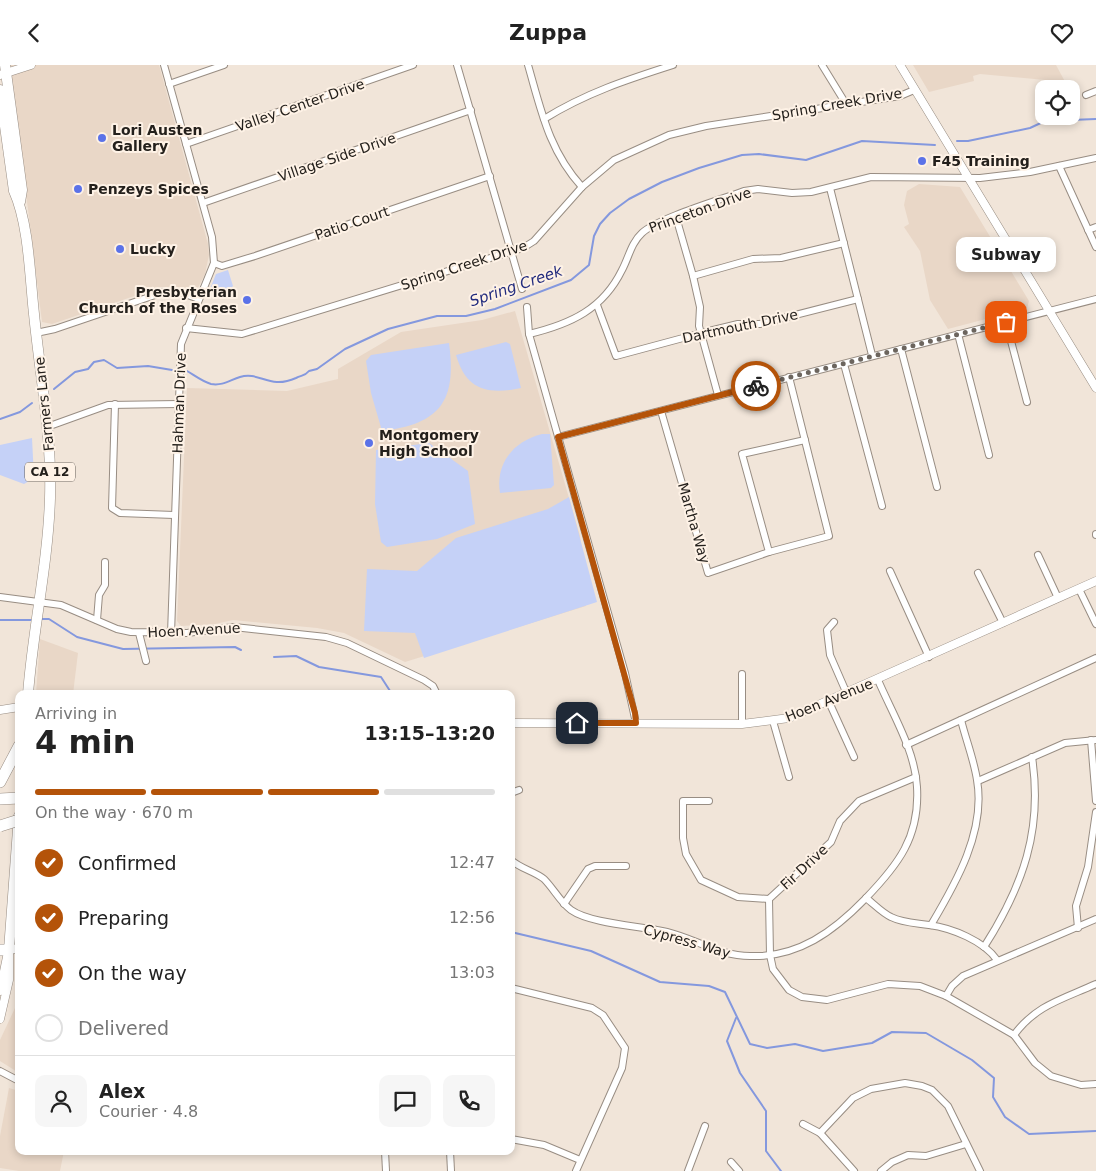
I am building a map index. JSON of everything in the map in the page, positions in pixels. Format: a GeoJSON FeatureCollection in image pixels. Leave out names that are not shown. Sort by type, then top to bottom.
{"type":"FeatureCollection","features":[{"type":"Feature","properties":{"kind":"highway"},"geometry":{"type":"LineString","coordinates":[[0,782],[15,754]]}},
{"type":"Feature","properties":{"kind":"highway"},"geometry":{"type":"LineString","coordinates":[[0,799],[15,798]]}},
{"type":"Feature","properties":{"kind":"highway"},"geometry":{"type":"LineString","coordinates":[[0,826],[15,820]]}},
{"type":"Feature","properties":{"kind":"main road","name":"Farmers Lane"},"geometry":{"type":"LineString","coordinates":[[4,71],[22,190],[20,203],[47,427],[50,478],[49,524],[28,690]]}},
{"type":"Feature","properties":{"kind":"main road","name":"Farmers Lane"},"geometry":{"type":"LineString","coordinates":[[0,91],[14,191],[20,203]]}},
{"type":"Feature","properties":{"kind":"main road"},"geometry":{"type":"LineString","coordinates":[[9,949],[15,870]]}},
{"type":"Feature","properties":{"kind":"street"},"geometry":{"type":"LineString","coordinates":[[4,71],[31,65]]}},
{"type":"Feature","properties":{"kind":"street","name":"Hahman Drive"},"geometry":{"type":"LineString","coordinates":[[164,65],[212,237],[214,263],[186,328],[180,356],[171,634]]}},
{"type":"Feature","properties":{"kind":"street"},"geometry":{"type":"LineString","coordinates":[[169,84],[224,65]]}},
{"type":"Feature","properties":{"kind":"street","name":"Valley Center Drive"},"geometry":{"type":"LineString","coordinates":[[186,144],[413,65]]}},
{"type":"Feature","properties":{"kind":"street"},"geometry":{"type":"LineString","coordinates":[[457,65],[522,289]]}},
{"type":"Feature","properties":{"kind":"street"},"geometry":{"type":"LineString","coordinates":[[528,65],[551,142],[569,173],[582,187]]}},
{"type":"Feature","properties":{"kind":"street"},"geometry":{"type":"LineString","coordinates":[[544,119],[573,101],[599,89],[673,65]]}},
{"type":"Feature","properties":{"kind":"street"},"geometry":{"type":"LineString","coordinates":[[822,65],[846,104]]}},
{"type":"Feature","properties":{"kind":"street"},"geometry":{"type":"LineString","coordinates":[[900,65],[1096,387]]}},
{"type":"Feature","properties":{"kind":"street","name":"Spring Creek Drive"},"geometry":{"type":"LineString","coordinates":[[186,328],[242,334],[522,248],[534,241],[582,187],[614,160],[669,135],[706,126],[900,96],[914,90]]}},
{"type":"Feature","properties":{"kind":"street"},"geometry":{"type":"LineString","coordinates":[[1086,95],[1096,91]]}},
{"type":"Feature","properties":{"kind":"street","name":"Village Side Drive"},"geometry":{"type":"LineString","coordinates":[[203,203],[471,111]]}},
{"type":"Feature","properties":{"kind":"street","name":"Princeton Drive"},"geometry":{"type":"LineString","coordinates":[[529,334],[568,323],[597,305],[614,285],[637,237],[650,227],[748,189],[797,193],[830,188],[866,177],[968,179],[1030,172],[1096,158]]}},
{"type":"Feature","properties":{"kind":"street"},"geometry":{"type":"LineString","coordinates":[[1059,166],[1096,247]]}},
{"type":"Feature","properties":{"kind":"street","name":"Patio Court"},"geometry":{"type":"LineString","coordinates":[[214,263],[222,266],[255,256],[490,176]]}},
{"type":"Feature","properties":{"kind":"street"},"geometry":{"type":"LineString","coordinates":[[830,188],[872,355]]}},
{"type":"Feature","properties":{"kind":"street"},"geometry":{"type":"LineString","coordinates":[[676,217],[693,276],[700,307],[702,333],[718,395]]}},
{"type":"Feature","properties":{"kind":"street"},"geometry":{"type":"LineString","coordinates":[[1088,229],[1096,227]]}},
{"type":"Feature","properties":{"kind":"street"},"geometry":{"type":"LineString","coordinates":[[693,276],[753,259],[781,257],[844,243]]}},
{"type":"Feature","properties":{"kind":"street"},"geometry":{"type":"LineString","coordinates":[[36,333],[55,329],[164,292],[179,292],[199,299]]}},
{"type":"Feature","properties":{"kind":"street","name":"Dartmouth Drive"},"geometry":{"type":"LineString","coordinates":[[597,305],[616,356],[738,324],[760,324],[858,299]]}},
{"type":"Feature","properties":{"kind":"street"},"geometry":{"type":"LineString","coordinates":[[558,437],[1096,299]]}},
{"type":"Feature","properties":{"kind":"street"},"geometry":{"type":"LineString","coordinates":[[527,307],[529,334],[625,673],[636,723]]}},
{"type":"Feature","properties":{"kind":"street"},"geometry":{"type":"LineString","coordinates":[[1006,322],[1027,403]]}},
{"type":"Feature","properties":{"kind":"street"},"geometry":{"type":"LineString","coordinates":[[958,334],[989,455]]}},
{"type":"Feature","properties":{"kind":"street"},"geometry":{"type":"LineString","coordinates":[[901,349],[937,487]]}},
{"type":"Feature","properties":{"kind":"street"},"geometry":{"type":"LineString","coordinates":[[844,364],[882,505]]}},
{"type":"Feature","properties":{"kind":"street"},"geometry":{"type":"LineString","coordinates":[[789,377],[805,440],[829,536],[769,552],[742,454],[805,440]]}},
{"type":"Feature","properties":{"kind":"street"},"geometry":{"type":"LineString","coordinates":[[47,427],[101,406],[115,404],[179,404]]}},
{"type":"Feature","properties":{"kind":"street"},"geometry":{"type":"LineString","coordinates":[[115,404],[112,508],[120,513],[174,515]]}},
{"type":"Feature","properties":{"kind":"street","name":"Martha Way"},"geometry":{"type":"LineString","coordinates":[[661,411],[708,573],[769,552]]}},
{"type":"Feature","properties":{"kind":"street"},"geometry":{"type":"LineString","coordinates":[[1038,555],[1058,599]]}},
{"type":"Feature","properties":{"kind":"street"},"geometry":{"type":"LineString","coordinates":[[97,621],[98,595],[105,585],[105,562]]}},
{"type":"Feature","properties":{"kind":"street"},"geometry":{"type":"LineString","coordinates":[[890,571],[928,657]]}},
{"type":"Feature","properties":{"kind":"street"},"geometry":{"type":"LineString","coordinates":[[978,573],[1003,623]]}},
{"type":"Feature","properties":{"kind":"street","name":"Hoen Avenue"},"geometry":{"type":"LineString","coordinates":[[515,723],[742,724],[790,718],[1096,581]]}},
{"type":"Feature","properties":{"kind":"street"},"geometry":{"type":"LineString","coordinates":[[1079,589],[1096,624]]}},
{"type":"Feature","properties":{"kind":"street","name":"Hoen Avenue"},"geometry":{"type":"LineString","coordinates":[[0,597],[61,605],[117,629],[139,633],[171,634],[234,627],[326,637],[347,643],[424,679],[435,690]]}},
{"type":"Feature","properties":{"kind":"street"},"geometry":{"type":"LineString","coordinates":[[834,622],[826,630],[830,655],[847,694]]}},
{"type":"Feature","properties":{"kind":"street"},"geometry":{"type":"LineString","coordinates":[[139,633],[144,658]]}},
{"type":"Feature","properties":{"kind":"street"},"geometry":{"type":"LineString","coordinates":[[906,745],[1096,658]]}},
{"type":"Feature","properties":{"kind":"street"},"geometry":{"type":"LineString","coordinates":[[742,673],[742,724]]}},
{"type":"Feature","properties":{"kind":"street","name":"Cypress Way"},"geometry":{"type":"LineString","coordinates":[[515,862],[544,879],[564,904],[581,916],[677,935],[726,953],[752,957],[770,955],[798,948],[825,935],[843,922],[890,873],[907,845],[917,810],[916,777],[906,745],[878,680]]}},
{"type":"Feature","properties":{"kind":"street"},"geometry":{"type":"LineString","coordinates":[[828,702],[854,757]]}},
{"type":"Feature","properties":{"kind":"street"},"geometry":{"type":"LineString","coordinates":[[0,709],[15,707]]}},
{"type":"Feature","properties":{"kind":"street"},"geometry":{"type":"LineString","coordinates":[[931,925],[967,857],[976,823],[978,781],[961,720]]}},
{"type":"Feature","properties":{"kind":"street"},"geometry":{"type":"LineString","coordinates":[[773,721],[789,777]]}},
{"type":"Feature","properties":{"kind":"street"},"geometry":{"type":"LineString","coordinates":[[978,781],[1065,743],[1094,740],[1096,801]]}},
{"type":"Feature","properties":{"kind":"street"},"geometry":{"type":"LineString","coordinates":[[984,947],[1003,916],[1018,886],[1030,847],[1036,801],[1032,757]]}},
{"type":"Feature","properties":{"kind":"street","name":"Fir Drive"},"geometry":{"type":"LineString","coordinates":[[709,801],[683,801],[683,838],[686,854],[701,880],[738,897],[769,899],[830,842],[840,821],[859,801],[916,777]]}},
{"type":"Feature","properties":{"kind":"street"},"geometry":{"type":"LineString","coordinates":[[1078,928],[1076,907],[1088,867],[1096,812]]}},
{"type":"Feature","properties":{"kind":"street"},"geometry":{"type":"LineString","coordinates":[[564,904],[588,869],[595,866],[626,866]]}},
{"type":"Feature","properties":{"kind":"street"},"geometry":{"type":"LineString","coordinates":[[866,898],[891,917],[912,923],[931,925],[956,933],[984,947],[997,960]]}},
{"type":"Feature","properties":{"kind":"street"},"geometry":{"type":"LineString","coordinates":[[769,899],[770,955],[773,969],[789,990],[814,1000],[826,1000],[888,984],[920,986],[946,996],[1014,1035],[1035,1063],[1051,1076],[1081,1085],[1096,1084]]}},
{"type":"Feature","properties":{"kind":"street"},"geometry":{"type":"LineString","coordinates":[[946,996],[952,986],[963,976],[1096,919]]}},
{"type":"Feature","properties":{"kind":"street"},"geometry":{"type":"LineString","coordinates":[[0,991],[4,962],[9,949]]}},
{"type":"Feature","properties":{"kind":"street"},"geometry":{"type":"LineString","coordinates":[[0,1019],[9,980],[9,949]]}},
{"type":"Feature","properties":{"kind":"street"},"geometry":{"type":"LineString","coordinates":[[1014,1035],[1026,1019],[1038,1011],[1096,984]]}},
{"type":"Feature","properties":{"kind":"street"},"geometry":{"type":"LineString","coordinates":[[515,989],[592,1008],[603,1015],[625,1049],[622,1068],[576,1171]]}},
{"type":"Feature","properties":{"kind":"street"},"geometry":{"type":"LineString","coordinates":[[0,1071],[15,1079]]}},
{"type":"Feature","properties":{"kind":"street"},"geometry":{"type":"LineString","coordinates":[[820,1133],[853,1098],[871,1089],[905,1083],[932,1090],[948,1106],[980,1171]]}},
{"type":"Feature","properties":{"kind":"street"},"geometry":{"type":"LineString","coordinates":[[803,1124],[820,1133],[854,1171]]}},
{"type":"Feature","properties":{"kind":"street"},"geometry":{"type":"LineString","coordinates":[[688,1171],[704,1126]]}},
{"type":"Feature","properties":{"kind":"street"},"geometry":{"type":"LineString","coordinates":[[515,1140],[544,1145],[580,1160]]}},
{"type":"Feature","properties":{"kind":"street"},"geometry":{"type":"LineString","coordinates":[[881,1171],[892,1162],[908,1155],[926,1156],[966,1144]]}},
{"type":"Feature","properties":{"kind":"street"},"geometry":{"type":"LineString","coordinates":[[385,1155],[386,1171]]}},
{"type":"Feature","properties":{"kind":"street"},"geometry":{"type":"LineString","coordinates":[[450,1155],[451,1171]]}},
{"type":"Feature","properties":{"kind":"street"},"geometry":{"type":"LineString","coordinates":[[731,1162],[739,1171]]}},
{"type":"Feature","properties":{"kind":"shaded area"},"geometry":{"type":"Polygon","coordinates":[[[10,65],[159,65],[208,244],[209,255],[205,274],[196,292],[178,287],[161,287],[52,324],[42,322],[10,65]]]}},
{"type":"Feature","properties":{"kind":"shaded area"},"geometry":{"type":"Polygon","coordinates":[[[913,65],[1056,65],[1064,80],[980,74],[973,76],[974,81],[929,92],[913,65]]]}},
{"type":"Feature","properties":{"kind":"shaded area"},"geometry":{"type":"Polygon","coordinates":[[[919,184],[960,187],[1029,301],[1027,308],[948,329],[930,300],[920,251],[904,227],[909,224],[904,205],[907,191],[919,184]]]}},
{"type":"Feature","properties":{"kind":"shaded area"},"geometry":{"type":"Polygon","coordinates":[[[228,270],[233,286],[225,294],[224,292],[210,289],[216,274],[228,270]]]}},
{"type":"Feature","properties":{"kind":"shaded area","name":"Montgomery High School"},"geometry":{"type":"Polygon","coordinates":[[[515,311],[580,536],[586,606],[405,662],[344,633],[317,628],[233,620],[215,624],[181,626],[177,621],[187,388],[287,391],[338,379],[338,369],[401,332],[482,320],[515,311]]]}},
{"type":"Feature","properties":{"kind":"shaded area"},"geometry":{"type":"Polygon","coordinates":[[[506,342],[510,344],[521,388],[498,391],[488,390],[472,383],[460,367],[456,355],[506,342]]]}},
{"type":"Feature","properties":{"kind":"shaded area"},"geometry":{"type":"Polygon","coordinates":[[[449,343],[450,380],[447,394],[440,406],[431,415],[418,422],[402,428],[382,431],[371,393],[366,361],[371,355],[449,343]]]}},
{"type":"Feature","properties":{"kind":"shaded area"},"geometry":{"type":"Polygon","coordinates":[[[542,434],[550,434],[554,485],[551,488],[500,493],[499,482],[501,472],[509,455],[523,442],[542,434]]]}},
{"type":"Feature","properties":{"kind":"shaded area"},"geometry":{"type":"Polygon","coordinates":[[[32,438],[34,478],[24,484],[0,475],[0,445],[32,438]]]}},
{"type":"Feature","properties":{"kind":"shaded area"},"geometry":{"type":"Polygon","coordinates":[[[429,443],[468,471],[475,524],[437,539],[387,547],[381,542],[375,504],[376,450],[429,443]]]}},
{"type":"Feature","properties":{"kind":"shaded area"},"geometry":{"type":"Polygon","coordinates":[[[569,497],[597,602],[424,658],[415,633],[364,631],[367,569],[417,571],[456,538],[548,509],[569,497]]]}},
{"type":"Feature","properties":{"kind":"shaded area"},"geometry":{"type":"Polygon","coordinates":[[[40,639],[78,653],[73,690],[36,690],[40,639]]]}},
{"type":"Feature","properties":{"kind":"shaded area"},"geometry":{"type":"Polygon","coordinates":[[[15,1008],[15,1070],[0,1061],[0,1040],[15,1008]]]}},
{"type":"Feature","properties":{"kind":"shaded area"},"geometry":{"type":"Polygon","coordinates":[[[9,1088],[15,1090],[15,1155],[63,1155],[60,1171],[19,1171],[0,1168],[0,1136],[9,1088]]]}},
{"type":"Feature","properties":{"kind":"waterway","name":"Spring Creek"},"geometry":{"type":"LineString","coordinates":[[957,141],[968,141],[1030,128],[1045,121],[1096,119]]}},
{"type":"Feature","properties":{"kind":"waterway","name":"Spring Creek"},"geometry":{"type":"LineString","coordinates":[[187,371],[211,384],[223,383],[247,376],[279,382],[287,381],[317,369],[345,349],[388,329],[437,316],[466,316],[495,309],[571,280],[589,265],[594,236],[600,224],[610,213],[629,199],[662,182],[742,155],[759,154],[806,160],[862,141],[935,145]]}},
{"type":"Feature","properties":{"kind":"waterway","name":"Spring Creek"},"geometry":{"type":"LineString","coordinates":[[54,389],[75,372],[88,369],[94,362],[104,360],[117,368],[148,366],[172,370]]}},
{"type":"Feature","properties":{"kind":"waterway","name":"Spring Creek"},"geometry":{"type":"LineString","coordinates":[[0,419],[20,412],[32,403]]}},
{"type":"Feature","properties":{"kind":"waterway"},"geometry":{"type":"LineString","coordinates":[[40,619],[49,619],[77,637],[123,649],[235,647],[241,650]]}},
{"type":"Feature","properties":{"kind":"waterway"},"geometry":{"type":"LineString","coordinates":[[0,620],[33,620]]}},
{"type":"Feature","properties":{"kind":"waterway"},"geometry":{"type":"LineString","coordinates":[[274,657],[296,656],[319,667],[381,677],[389,690]]}},
{"type":"Feature","properties":{"kind":"waterway"},"geometry":{"type":"LineString","coordinates":[[515,933],[591,951],[660,982],[709,986],[725,992],[750,1044],[767,1048],[795,1044],[823,1051],[872,1043],[892,1032],[926,1033],[972,1060],[994,1078],[993,1097],[1005,1117],[1029,1134],[1096,1131]]}},
{"type":"Feature","properties":{"kind":"waterway"},"geometry":{"type":"LineString","coordinates":[[736,1018],[727,1041],[740,1073],[766,1111],[766,1151],[781,1171]]}},
{"type":"Feature","properties":{"kind":"way so far"},"geometry":{"type":"LineString","coordinates":[[756,386],[1006,322]]}},
{"type":"Feature","properties":{"kind":"place","name":"Lori Austen Gallery"},"geometry":{"type":"Point","coordinates":[102,138]}},
{"type":"Feature","properties":{"kind":"place","name":"F45 Training"},"geometry":{"type":"Point","coordinates":[922,161]}},
{"type":"Feature","properties":{"kind":"place","name":"Penzeys Spices"},"geometry":{"type":"Point","coordinates":[78,189]}},
{"type":"Feature","properties":{"kind":"place","name":"Lucky"},"geometry":{"type":"Point","coordinates":[120,249]}},
{"type":"Feature","properties":{"kind":"place","name":"Presbyterian Church of the Roses"},"geometry":{"type":"Point","coordinates":[247,300]}},
{"type":"Feature","properties":{"kind":"place","name":"Subway"},"geometry":{"type":"Point","coordinates":[1006,322]}},
{"type":"Feature","properties":{"kind":"place","name":"Montgomery High School"},"geometry":{"type":"Point","coordinates":[369,443]}},
{"type":"Feature","properties":{"kind":"route"},"geometry":{"type":"LineString","coordinates":[[577,723],[636,723],[625,673],[558,437],[756,386]]}}]}
